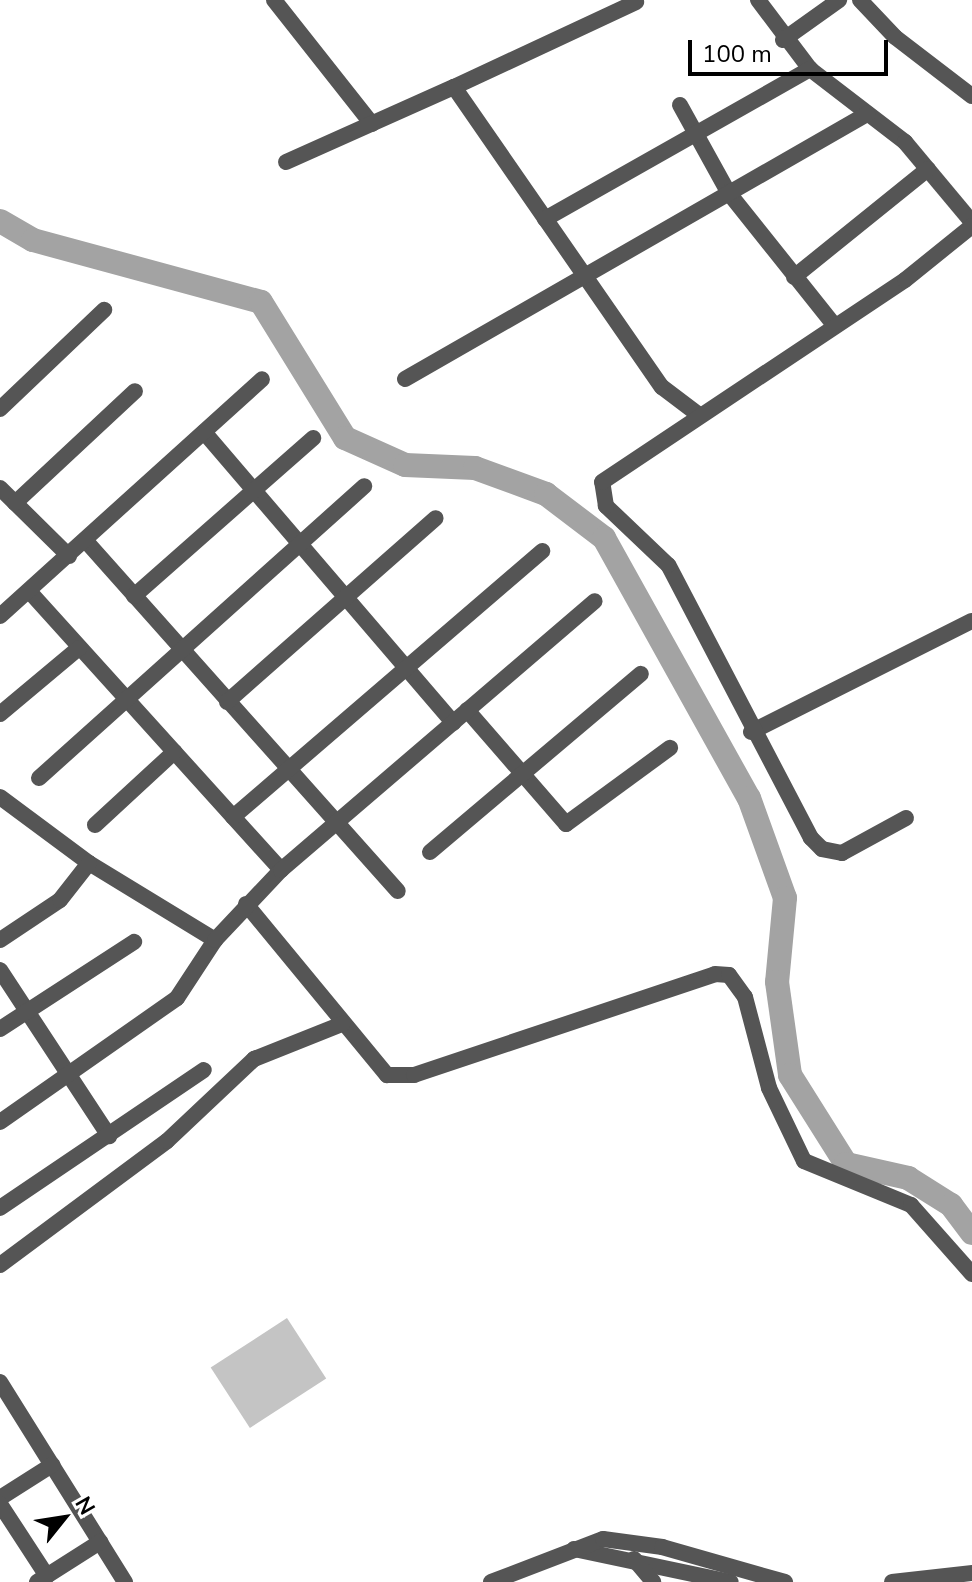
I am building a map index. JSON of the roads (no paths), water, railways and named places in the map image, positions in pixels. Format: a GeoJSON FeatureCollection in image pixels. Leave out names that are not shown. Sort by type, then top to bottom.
{"type":"FeatureCollection","features":[{"type":"Feature","properties":{"kind":"street"},"geometry":{"type":"LineString","coordinates":[[274,0],[372,124]]}},
{"type":"Feature","properties":{"kind":"street"},"geometry":{"type":"LineString","coordinates":[[758,0],[783,40],[810,69],[905,142],[972,224],[835,326],[602,482],[600,494],[668,565],[799,821],[822,849],[842,853],[906,818]]}},
{"type":"Feature","properties":{"kind":"street"},"geometry":{"type":"LineString","coordinates":[[783,40],[839,0]]}},
{"type":"Feature","properties":{"kind":"street"},"geometry":{"type":"LineString","coordinates":[[860,0],[880,24],[971,94]]}},
{"type":"Feature","properties":{"kind":"street"},"geometry":{"type":"LineString","coordinates":[[286,162],[636,2]]}},
{"type":"Feature","properties":{"kind":"street"},"geometry":{"type":"LineString","coordinates":[[545,219],[810,69]]}},
{"type":"Feature","properties":{"kind":"street"},"geometry":{"type":"LineString","coordinates":[[454,87],[545,219],[587,272],[670,397],[699,415]]}},
{"type":"Feature","properties":{"kind":"street"},"geometry":{"type":"LineString","coordinates":[[680,105],[728,192],[835,326]]}},
{"type":"Feature","properties":{"kind":"street"},"geometry":{"type":"LineString","coordinates":[[405,379],[867,114]]}},
{"type":"Feature","properties":{"kind":"street"},"geometry":{"type":"LineString","coordinates":[[794,277],[928,169]]}},
{"type":"Feature","properties":{"kind":"street"},"geometry":{"type":"LineString","coordinates":[[3,400],[104,310]]}},
{"type":"Feature","properties":{"kind":"street"},"geometry":{"type":"LineString","coordinates":[[2,611],[69,556],[262,379]]}},
{"type":"Feature","properties":{"kind":"street"},"geometry":{"type":"LineString","coordinates":[[15,503],[135,391]]}},
{"type":"Feature","properties":{"kind":"street"},"geometry":{"type":"LineString","coordinates":[[204,432],[409,667],[453,723]]}},
{"type":"Feature","properties":{"kind":"street"},"geometry":{"type":"LineString","coordinates":[[134,596],[313,438]]}},
{"type":"Feature","properties":{"kind":"street"},"geometry":{"type":"LineString","coordinates":[[39,778],[184,653],[364,486]]}},
{"type":"Feature","properties":{"kind":"street"},"geometry":{"type":"LineString","coordinates":[[0,488],[69,556]]}},
{"type":"Feature","properties":{"kind":"street"},"geometry":{"type":"LineString","coordinates":[[227,702],[436,518]]}},
{"type":"Feature","properties":{"kind":"street"},"geometry":{"type":"LineString","coordinates":[[85,540],[284,768],[398,891]]}},
{"type":"Feature","properties":{"kind":"street"},"geometry":{"type":"LineString","coordinates":[[233,817],[284,768],[409,667],[542,551]]}},
{"type":"Feature","properties":{"kind":"street"},"geometry":{"type":"LineString","coordinates":[[29,591],[281,870]]}},
{"type":"Feature","properties":{"kind":"street"},"geometry":{"type":"LineString","coordinates":[[0,1122],[70,1077],[177,998],[215,940],[281,870],[334,821],[595,601]]}},
{"type":"Feature","properties":{"kind":"street"},"geometry":{"type":"LineString","coordinates":[[751,732],[972,621]]}},
{"type":"Feature","properties":{"kind":"street"},"geometry":{"type":"LineString","coordinates":[[0,714],[79,648]]}},
{"type":"Feature","properties":{"kind":"street"},"geometry":{"type":"LineString","coordinates":[[430,852],[519,773],[641,674]]}},
{"type":"Feature","properties":{"kind":"street"},"geometry":{"type":"LineString","coordinates":[[467,710],[566,824],[670,748]]}},
{"type":"Feature","properties":{"kind":"street"},"geometry":{"type":"LineString","coordinates":[[95,825],[174,752]]}},
{"type":"Feature","properties":{"kind":"street"},"geometry":{"type":"LineString","coordinates":[[0,797],[89,863],[215,940]]}},
{"type":"Feature","properties":{"kind":"street"},"geometry":{"type":"LineString","coordinates":[[0,940],[60,900],[89,863]]}},
{"type":"Feature","properties":{"kind":"street"},"geometry":{"type":"LineString","coordinates":[[246,904],[293,953],[342,1024],[387,1075],[414,1075],[715,974],[729,975],[745,997],[769,1088],[804,1161],[911,1205],[972,1274]]}},
{"type":"Feature","properties":{"kind":"street"},"geometry":{"type":"LineString","coordinates":[[0,1029],[134,942]]}},
{"type":"Feature","properties":{"kind":"street"},"geometry":{"type":"LineString","coordinates":[[0,970],[109,1136]]}},
{"type":"Feature","properties":{"kind":"street"},"geometry":{"type":"LineString","coordinates":[[0,1265],[167,1141],[254,1059],[342,1024]]}},
{"type":"Feature","properties":{"kind":"street"},"geometry":{"type":"LineString","coordinates":[[0,1208],[204,1070]]}},
{"type":"Feature","properties":{"kind":"street"},"geometry":{"type":"LineString","coordinates":[[0,1382],[125,1582]]}},
{"type":"Feature","properties":{"kind":"street"},"geometry":{"type":"LineString","coordinates":[[0,1498],[52,1465]]}},
{"type":"Feature","properties":{"kind":"street"},"geometry":{"type":"LineString","coordinates":[[0,1504],[42,1579],[100,1542]]}},
{"type":"Feature","properties":{"kind":"street"},"geometry":{"type":"LineString","coordinates":[[491,1582],[569,1548],[603,1539],[629,1541],[785,1582]]}},
{"type":"Feature","properties":{"kind":"street"},"geometry":{"type":"LineString","coordinates":[[569,1548],[634,1559],[731,1582]]}},
{"type":"Feature","properties":{"kind":"street"},"geometry":{"type":"LineString","coordinates":[[634,1559],[653,1582]]}},
{"type":"Feature","properties":{"kind":"street"},"geometry":{"type":"LineString","coordinates":[[892,1582],[972,1573]]}},
{"type":"Feature","properties":{"kind":"waterway"},"geometry":{"type":"LineString","coordinates":[[0,221],[33,240],[261,302],[345,438],[405,465],[475,468],[546,494],[604,538],[749,798],[785,898],[777,982],[790,1075],[846,1164],[908,1178],[951,1205],[972,1233]]}}]}
